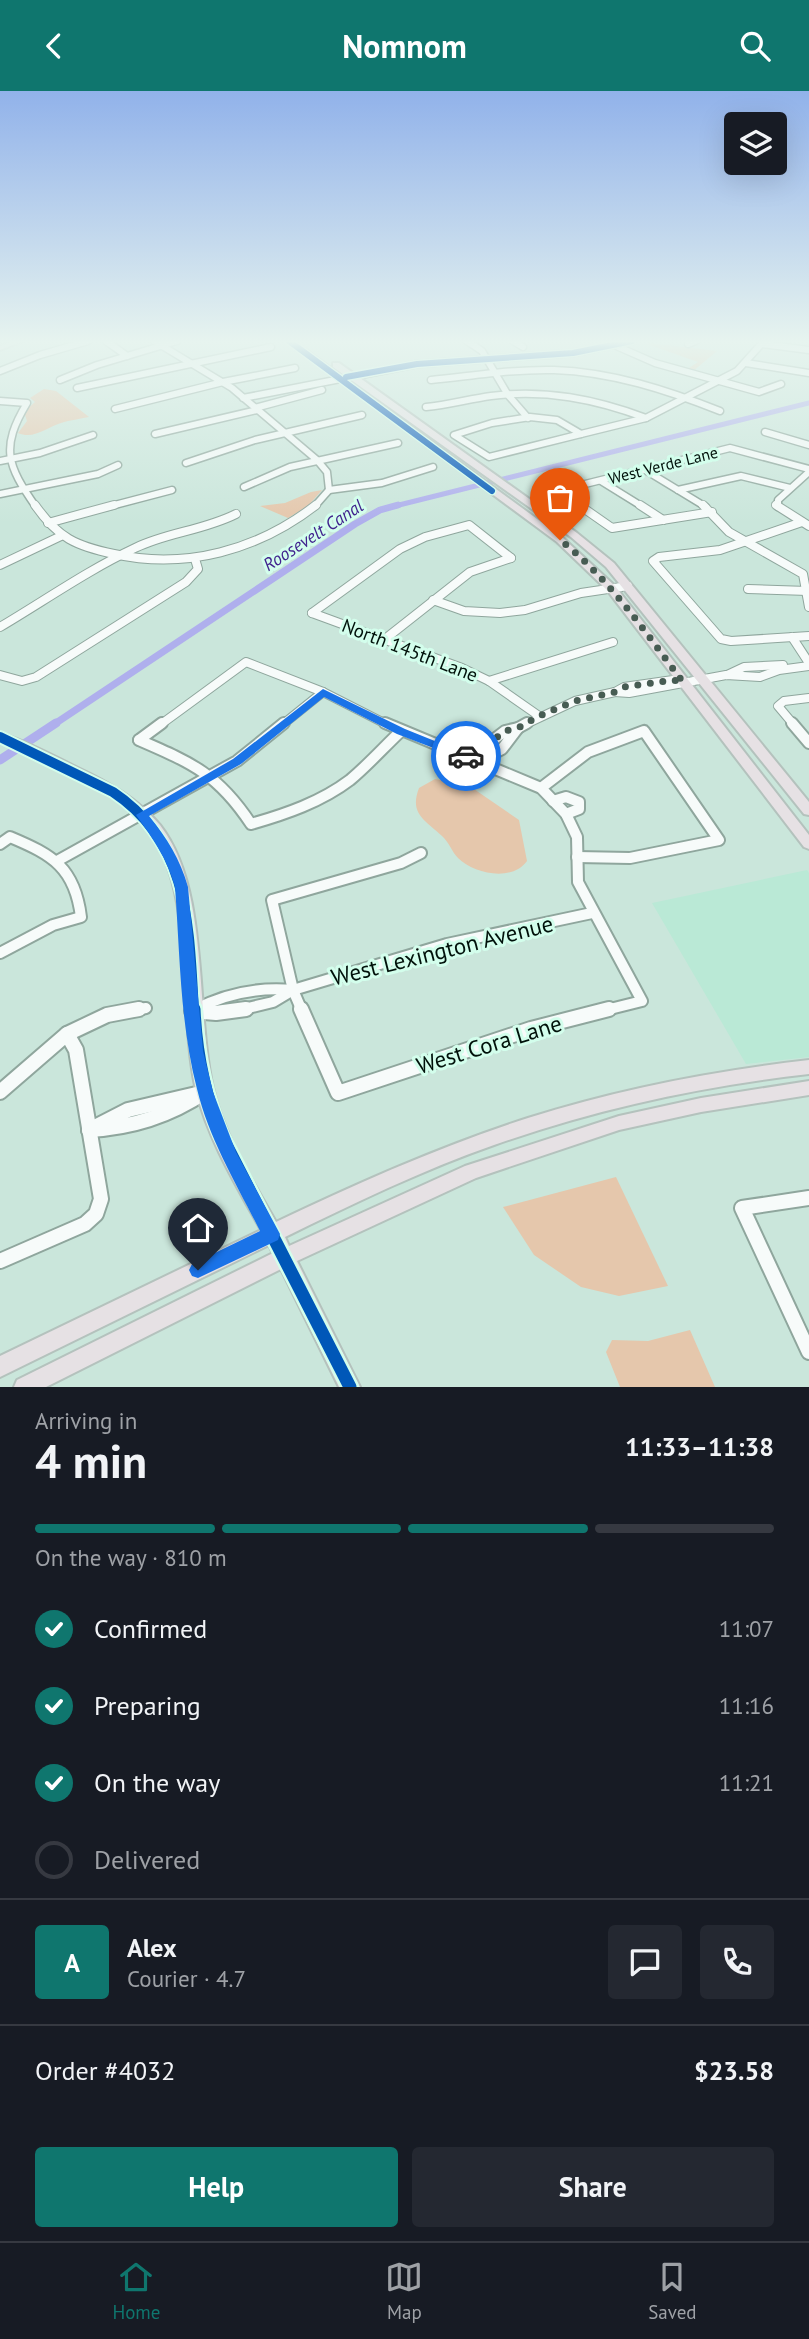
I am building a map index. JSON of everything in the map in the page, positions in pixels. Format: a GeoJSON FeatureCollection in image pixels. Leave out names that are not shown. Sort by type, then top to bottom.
{"type":"FeatureCollection","features":[{"type":"Feature","properties":{"kind":"main road"},"geometry":{"type":"LineString","coordinates":[[379,401],[489,482],[573,550],[611,588],[809,843]]}},
{"type":"Feature","properties":{"kind":"main road"},"geometry":{"type":"LineString","coordinates":[[379,401],[489,482],[580,540],[628,586],[809,811]]}},
{"type":"Feature","properties":{"kind":"main road"},"geometry":{"type":"LineString","coordinates":[[0,737],[106,787],[142,815],[164,843],[176,866],[181,887],[196,1051],[205,1092],[229,1154],[285,1257],[350,1387]]}},
{"type":"Feature","properties":{"kind":"main road"},"geometry":{"type":"LineString","coordinates":[[0,1367],[271,1234],[415,1167],[492,1138],[559,1117],[673,1088],[809,1066]]}},
{"type":"Feature","properties":{"kind":"main road"},"geometry":{"type":"LineString","coordinates":[[24,1387],[285,1257],[444,1183],[548,1145],[619,1123],[688,1108],[809,1088]]}},
{"type":"Feature","properties":{"kind":"street"},"geometry":{"type":"LineString","coordinates":[[6,401],[27,403],[10,426],[2,444],[3,460],[48,523],[61,536],[78,544],[121,557],[163,561],[219,556],[255,543],[316,506],[329,490],[366,486],[432,467]]}},
{"type":"Feature","properties":{"kind":"street"},"geometry":{"type":"LineString","coordinates":[[115,409],[144,401]]}},
{"type":"Feature","properties":{"kind":"street"},"geometry":{"type":"LineString","coordinates":[[247,401],[317,460],[327,472],[329,490]]}},
{"type":"Feature","properties":{"kind":"street"},"geometry":{"type":"LineString","coordinates":[[155,434],[282,401]]}},
{"type":"Feature","properties":{"kind":"street"},"geometry":{"type":"LineString","coordinates":[[426,407],[464,401]]}},
{"type":"Feature","properties":{"kind":"street"},"geometry":{"type":"LineString","coordinates":[[514,401],[528,418]]}},
{"type":"Feature","properties":{"kind":"street"},"geometry":{"type":"LineString","coordinates":[[599,401],[646,418]]}},
{"type":"Feature","properties":{"kind":"street"},"geometry":{"type":"LineString","coordinates":[[582,435],[554,419],[528,418],[454,434],[489,457],[582,435],[646,418],[678,401]]}},
{"type":"Feature","properties":{"kind":"street"},"geometry":{"type":"LineString","coordinates":[[694,401],[720,411]]}},
{"type":"Feature","properties":{"kind":"street"},"geometry":{"type":"LineString","coordinates":[[186,463],[219,450],[362,415]]}},
{"type":"Feature","properties":{"kind":"street"},"geometry":{"type":"LineString","coordinates":[[765,432],[809,445]]}},
{"type":"Feature","properties":{"kind":"street"},"geometry":{"type":"LineString","coordinates":[[3,460],[40,453],[93,435]]}},
{"type":"Feature","properties":{"kind":"street"},"geometry":{"type":"LineString","coordinates":[[244,487],[274,472],[398,443]]}},
{"type":"Feature","properties":{"kind":"street","name":"West Verde Lane"},"geometry":{"type":"LineString","coordinates":[[663,520],[612,528],[557,491],[730,448],[809,470]]}},
{"type":"Feature","properties":{"kind":"street"},"geometry":{"type":"LineString","coordinates":[[0,495],[98,474],[118,465]]}},
{"type":"Feature","properties":{"kind":"street"},"geometry":{"type":"LineString","coordinates":[[645,470],[712,512],[729,532],[803,574],[809,607]]}},
{"type":"Feature","properties":{"kind":"street"},"geometry":{"type":"LineString","coordinates":[[805,524],[776,506],[809,470]]}},
{"type":"Feature","properties":{"kind":"street"},"geometry":{"type":"LineString","coordinates":[[678,490],[741,476],[790,488]]}},
{"type":"Feature","properties":{"kind":"street"},"geometry":{"type":"LineString","coordinates":[[601,481],[663,520],[712,512]]}},
{"type":"Feature","properties":{"kind":"street"},"geometry":{"type":"LineString","coordinates":[[48,523],[172,490]]}},
{"type":"Feature","properties":{"kind":"street"},"geometry":{"type":"LineString","coordinates":[[0,627],[146,543],[212,526],[236,514]]}},
{"type":"Feature","properties":{"kind":"street"},"geometry":{"type":"LineString","coordinates":[[805,524],[716,551],[655,558],[653,562],[718,637],[725,640],[809,636]]}},
{"type":"Feature","properties":{"kind":"street","name":"North 145th Lane"},"geometry":{"type":"LineString","coordinates":[[433,600],[470,572],[511,558],[469,525],[425,537],[400,549],[312,613],[489,681],[539,716]]}},
{"type":"Feature","properties":{"kind":"street"},"geometry":{"type":"LineString","coordinates":[[0,565],[61,536]]}},
{"type":"Feature","properties":{"kind":"street"},"geometry":{"type":"LineString","coordinates":[[0,675],[27,680],[186,582],[198,569],[195,559]]}},
{"type":"Feature","properties":{"kind":"street"},"geometry":{"type":"LineString","coordinates":[[385,639],[433,600],[464,611],[500,613],[525,610],[628,586]]}},
{"type":"Feature","properties":{"kind":"street"},"geometry":{"type":"LineString","coordinates":[[748,589],[807,590]]}},
{"type":"Feature","properties":{"kind":"street"},"geometry":{"type":"LineString","coordinates":[[792,637],[809,665]]}},
{"type":"Feature","properties":{"kind":"street"},"geometry":{"type":"LineString","coordinates":[[489,681],[613,642]]}},
{"type":"Feature","properties":{"kind":"street"},"geometry":{"type":"LineString","coordinates":[[401,731],[344,785],[307,806],[251,824],[235,798],[214,776],[139,740],[246,662],[323,692],[401,731],[541,787],[566,814],[578,837],[578,882],[592,913]]}},
{"type":"Feature","properties":{"kind":"street"},"geometry":{"type":"LineString","coordinates":[[731,675],[750,666],[809,665]]}},
{"type":"Feature","properties":{"kind":"street"},"geometry":{"type":"LineString","coordinates":[[479,761],[489,758],[514,737],[518,728],[575,701],[615,692],[629,694],[731,675],[760,677],[779,670],[809,665]]}},
{"type":"Feature","properties":{"kind":"street"},"geometry":{"type":"LineString","coordinates":[[57,861],[214,776],[258,746],[323,692]]}},
{"type":"Feature","properties":{"kind":"street"},"geometry":{"type":"LineString","coordinates":[[809,698],[780,703],[780,709],[809,743]]}},
{"type":"Feature","properties":{"kind":"street"},"geometry":{"type":"LineString","coordinates":[[541,787],[571,761],[600,744],[644,731],[719,840],[631,858],[577,857]]}},
{"type":"Feature","properties":{"kind":"street"},"geometry":{"type":"LineString","coordinates":[[554,801],[566,797],[579,801],[579,809],[566,814]]}},
{"type":"Feature","properties":{"kind":"street"},"geometry":{"type":"LineString","coordinates":[[0,953],[53,925],[81,918],[80,898],[72,880],[57,861],[45,852],[5,840]]}},
{"type":"Feature","properties":{"kind":"street"},"geometry":{"type":"LineString","coordinates":[[293,990],[272,900],[401,863],[421,853]]}},
{"type":"Feature","properties":{"kind":"street","name":"West Lexington Avenue"},"geometry":{"type":"LineString","coordinates":[[192,1011],[209,1015],[283,1000],[293,990],[447,944],[592,913]]}},
{"type":"Feature","properties":{"kind":"street","name":"West Cora Lane"},"geometry":{"type":"LineString","coordinates":[[293,990],[338,1093],[531,1028],[642,1001],[592,913]]}},
{"type":"Feature","properties":{"kind":"street"},"geometry":{"type":"LineString","coordinates":[[0,1093],[67,1034],[107,1015],[146,1008]]}},
{"type":"Feature","properties":{"kind":"street"},"geometry":{"type":"LineString","coordinates":[[0,1261],[85,1224],[96,1214],[101,1199],[76,1050],[67,1034]]}},
{"type":"Feature","properties":{"kind":"street"},"geometry":{"type":"LineString","coordinates":[[89,1130],[105,1130],[188,1105],[205,1092]]}},
{"type":"Feature","properties":{"kind":"street"},"geometry":{"type":"LineString","coordinates":[[809,1198],[742,1207],[809,1352]]}},
{"type":"Feature","properties":{"kind":"shaded area"},"geometry":{"type":"Polygon","coordinates":[[[69,401],[89,417],[61,423],[35,434],[18,433],[27,421],[24,412],[35,402],[69,401]]]}},
{"type":"Feature","properties":{"kind":"shaded area"},"geometry":{"type":"Polygon","coordinates":[[[322,490],[308,506],[288,518],[260,506],[285,503],[322,490]]]}},
{"type":"Feature","properties":{"kind":"shaded area"},"geometry":{"type":"Polygon","coordinates":[[[435,779],[468,785],[519,820],[527,861],[512,872],[493,873],[473,868],[458,858],[444,838],[417,810],[416,797],[419,788],[435,779]]]}},
{"type":"Feature","properties":{"kind":"shaded area"},"geometry":{"type":"Polygon","coordinates":[[[807,870],[809,1057],[746,1064],[652,903],[807,870]]]}},
{"type":"Feature","properties":{"kind":"shaded area"},"geometry":{"type":"Polygon","coordinates":[[[616,1177],[668,1286],[619,1296],[581,1287],[534,1255],[503,1207],[616,1177]]]}},
{"type":"Feature","properties":{"kind":"shaded area"},"geometry":{"type":"Polygon","coordinates":[[[690,1330],[715,1387],[620,1387],[606,1352],[612,1340],[648,1341],[690,1330]]]}},
{"type":"Feature","properties":{"kind":"waterway","name":"Roosevelt Canal"},"geometry":{"type":"LineString","coordinates":[[391,507],[809,403]]}},
{"type":"Feature","properties":{"kind":"waterway","name":"Roosevelt Canal"},"geometry":{"type":"LineString","coordinates":[[53,725],[355,524],[380,510],[398,505]]}},
{"type":"Feature","properties":{"kind":"waterway","name":"Roosevelt Canal"},"geometry":{"type":"LineString","coordinates":[[0,760],[56,723]]}},
{"type":"Feature","properties":{"kind":"cycle path"},"geometry":{"type":"LineString","coordinates":[[371,401],[492,491]]}},
{"type":"Feature","properties":{"kind":"cycle path"},"geometry":{"type":"LineString","coordinates":[[0,737],[82,775],[128,802],[155,829],[173,861],[183,897],[189,936],[198,1055],[212,1113],[230,1156],[286,1258],[350,1387]]}},
{"type":"Feature","properties":{"kind":"way so far"},"geometry":{"type":"LineString","coordinates":[[466,756],[479,761],[475,754],[499,734],[575,701],[615,692],[624,687],[673,680],[683,682],[611,588],[560,540]]}},
{"type":"Feature","properties":{"kind":"route"},"geometry":{"type":"LineString","coordinates":[[198,1270],[271,1234],[229,1154],[205,1092],[196,1051],[181,887],[176,866],[164,843],[142,815],[237,761],[323,692],[358,712],[466,756]]}}]}
